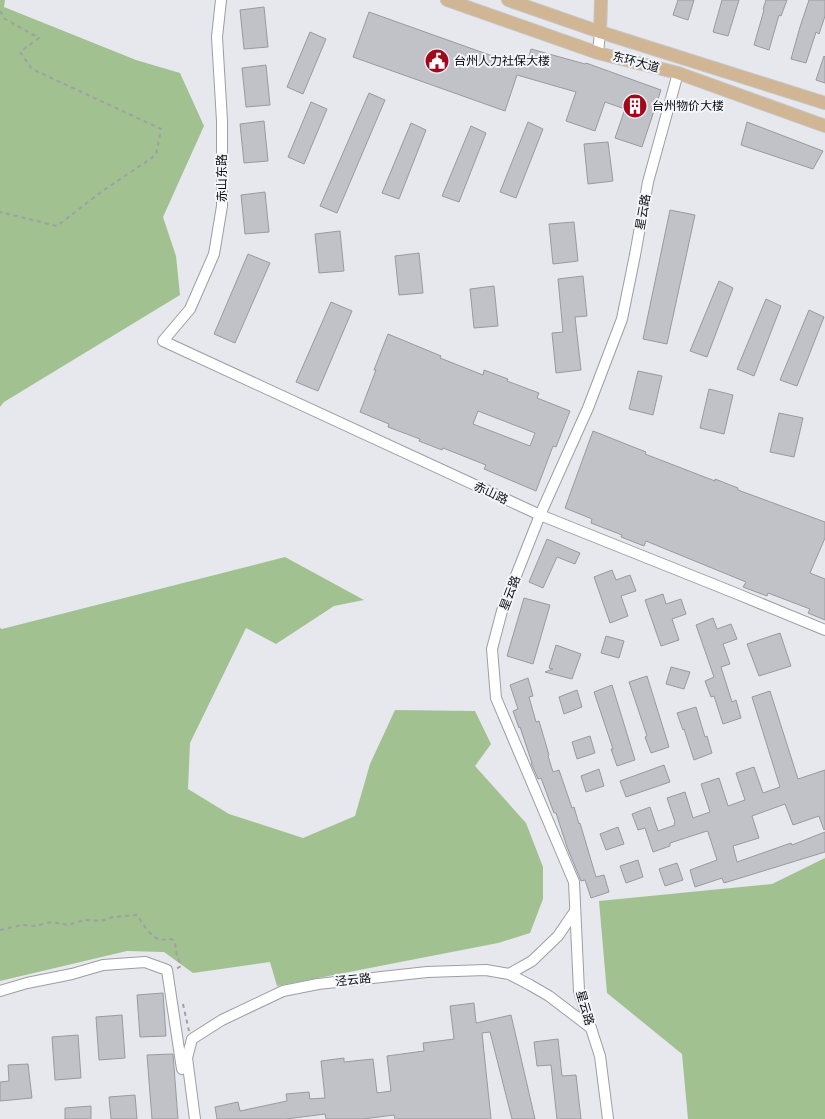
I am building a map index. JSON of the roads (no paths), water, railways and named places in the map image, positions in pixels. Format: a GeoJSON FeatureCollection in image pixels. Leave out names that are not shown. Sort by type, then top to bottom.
{"type":"FeatureCollection","features":[{"type":"Feature","properties":{"kind":"main road","name":"东环大道"},"geometry":{"type":"LineString","coordinates":[[447,0],[598,53],[678,73],[825,126]]}},
{"type":"Feature","properties":{"kind":"main road","name":"东环大道"},"geometry":{"type":"LineString","coordinates":[[508,0],[600,32],[825,103]]}},
{"type":"Feature","properties":{"kind":"main road"},"geometry":{"type":"LineString","coordinates":[[600,32],[601,0]]}},
{"type":"Feature","properties":{"kind":"street","name":"赤山东路"},"geometry":{"type":"LineString","coordinates":[[163,341],[190,309],[214,254],[222,206],[222,121],[217,37],[221,0]]}},
{"type":"Feature","properties":{"kind":"street"},"geometry":{"type":"LineString","coordinates":[[598,53],[600,32]]}},
{"type":"Feature","properties":{"kind":"street","name":"星云路"},"geometry":{"type":"LineString","coordinates":[[608,1119],[600,1056],[579,991],[574,882],[496,698],[492,649],[502,611],[540,516],[588,408],[622,319],[648,182],[678,73]]}},
{"type":"Feature","properties":{"kind":"street","name":"赤山路"},"geometry":{"type":"LineString","coordinates":[[163,341],[540,516],[825,630]]}},
{"type":"Feature","properties":{"kind":"street"},"geometry":{"type":"LineString","coordinates":[[509,974],[539,955],[558,936],[575,911]]}},
{"type":"Feature","properties":{"kind":"street"},"geometry":{"type":"LineString","coordinates":[[0,991],[103,965],[146,962],[167,970],[184,1078],[188,1119]]}},
{"type":"Feature","properties":{"kind":"street","name":"泾云路"},"geometry":{"type":"LineString","coordinates":[[195,1119],[187,1058],[192,1039],[222,1020],[283,991],[318,984],[427,972],[486,970],[509,974],[549,996],[591,1028]]}},
{"type":"Feature","properties":{"kind":"place","name":"台州人力社保大楼"},"geometry":{"type":"Point","coordinates":[437,61]}},
{"type":"Feature","properties":{"kind":"place","name":"台州物价大楼"},"geometry":{"type":"Point","coordinates":[635,106]}}]}
